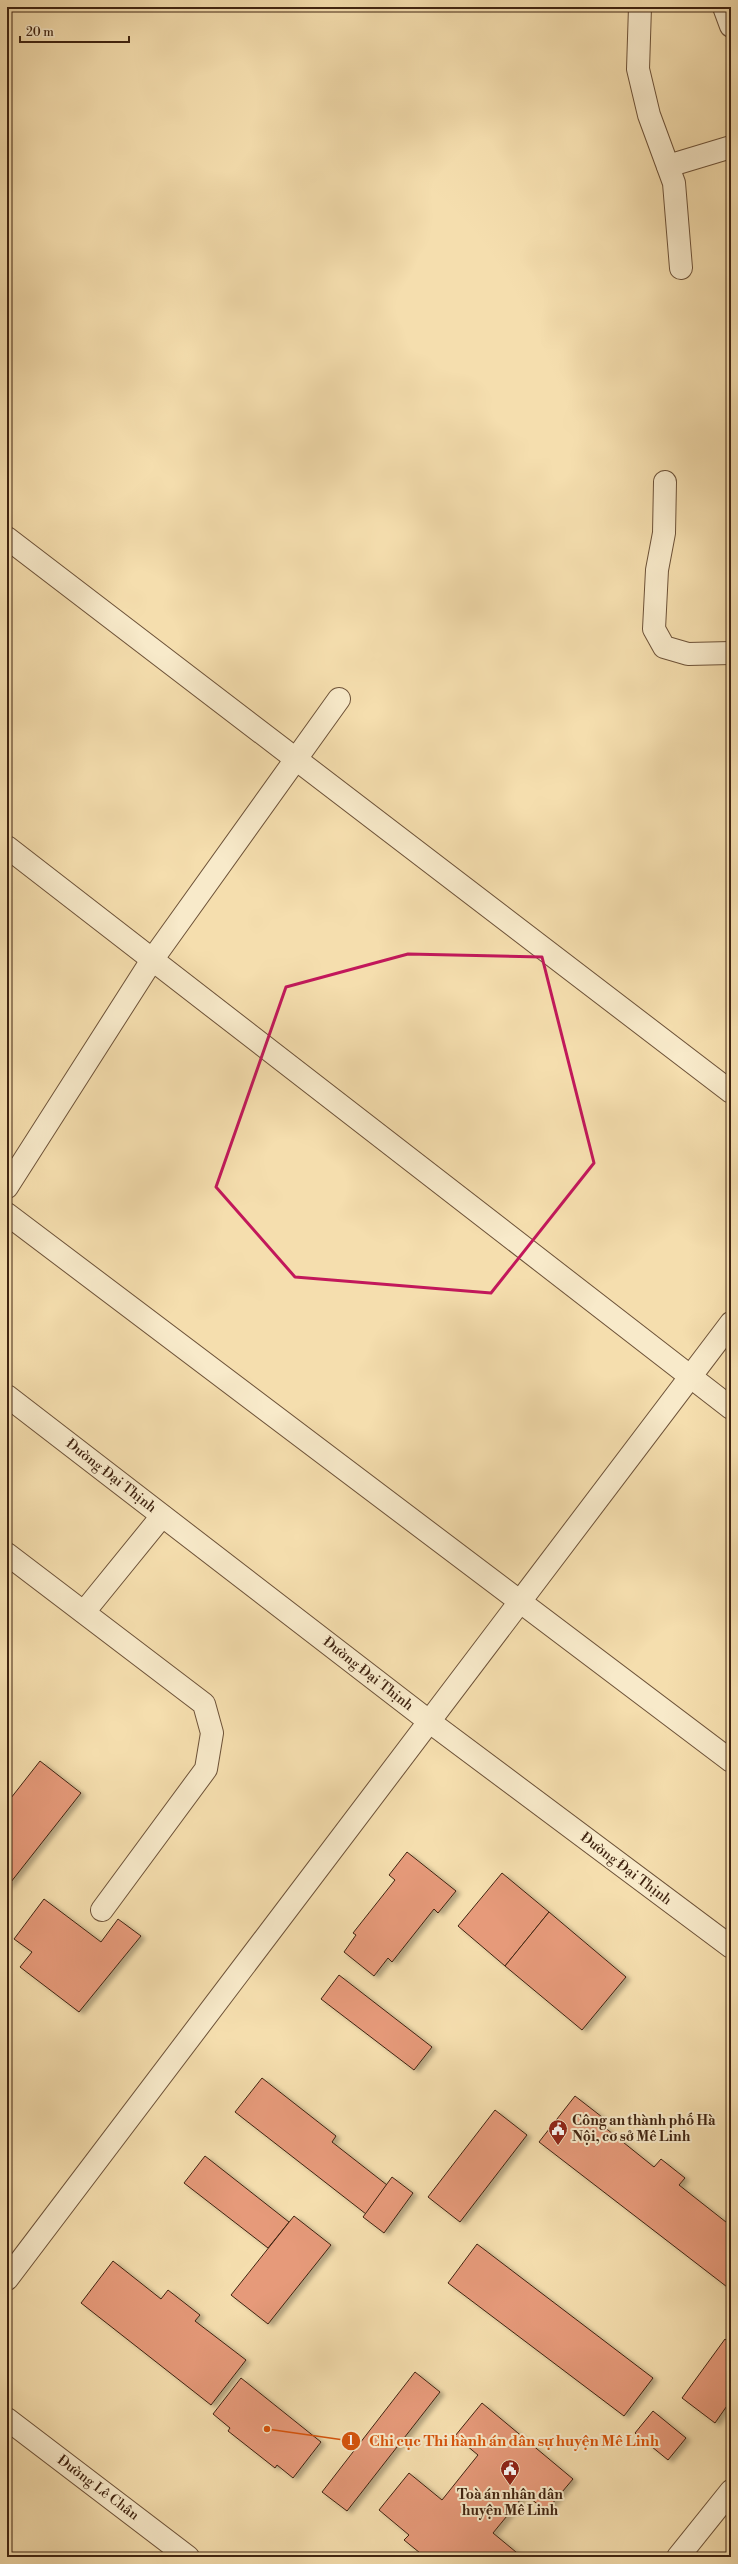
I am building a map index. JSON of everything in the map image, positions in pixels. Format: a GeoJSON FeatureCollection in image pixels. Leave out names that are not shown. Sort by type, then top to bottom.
{"type":"FeatureCollection","features":[{"type":"Feature","properties":{"kind":"street"},"geometry":{"type":"LineString","coordinates":[[640,7],[638,69],[650,115],[674,183],[681,268]]}},
{"type":"Feature","properties":{"kind":"street"},"geometry":{"type":"LineString","coordinates":[[724,7],[731,26]]}},
{"type":"Feature","properties":{"kind":"street"},"geometry":{"type":"LineString","coordinates":[[668,166],[731,146]]}},
{"type":"Feature","properties":{"kind":"street"},"geometry":{"type":"LineString","coordinates":[[665,482],[664,533],[657,570],[654,629],[664,647],[688,654],[731,653]]}},
{"type":"Feature","properties":{"kind":"street"},"geometry":{"type":"LineString","coordinates":[[7,538],[295,760],[731,1092]]}},
{"type":"Feature","properties":{"kind":"street"},"geometry":{"type":"LineString","coordinates":[[7,1187],[152,960],[338,699]]}},
{"type":"Feature","properties":{"kind":"street"},"geometry":{"type":"LineString","coordinates":[[7,847],[731,1408]]}},
{"type":"Feature","properties":{"kind":"street"},"geometry":{"type":"LineString","coordinates":[[7,1214],[731,1761]]}},
{"type":"Feature","properties":{"kind":"street"},"geometry":{"type":"LineString","coordinates":[[7,2279],[692,1377],[731,1323]]}},
{"type":"Feature","properties":{"kind":"street","name":"Đường Đại Thịnh"},"geometry":{"type":"LineString","coordinates":[[7,1396],[430,1722],[731,1947]]}},
{"type":"Feature","properties":{"kind":"street"},"geometry":{"type":"LineString","coordinates":[[84,1612],[162,1516]]}},
{"type":"Feature","properties":{"kind":"street"},"geometry":{"type":"LineString","coordinates":[[7,1554],[204,1704],[212,1733],[206,1770],[102,1910]]}},
{"type":"Feature","properties":{"kind":"street","name":"Đường Lê Chân"},"geometry":{"type":"LineString","coordinates":[[7,2419],[188,2557]]}},
{"type":"Feature","properties":{"kind":"street"},"geometry":{"type":"LineString","coordinates":[[678,2557],[731,2491]]}},
{"type":"Feature","properties":{"kind":"highlighted area"},"geometry":{"type":"Polygon","coordinates":[[[408,954],[542,957],[594,1163],[491,1293],[295,1277],[216,1187],[286,987],[408,954]]]}},
{"type":"Feature","properties":{"kind":"building"},"geometry":{"type":"Polygon","coordinates":[[[40,1761],[81,1793],[7,1887],[7,1803],[40,1761]]]}},
{"type":"Feature","properties":{"kind":"building"},"geometry":{"type":"Polygon","coordinates":[[[407,1852],[456,1891],[438,1913],[434,1909],[392,1962],[388,1958],[374,1976],[344,1952],[356,1935],[353,1933],[395,1880],[389,1875],[407,1852]]]}},
{"type":"Feature","properties":{"kind":"building"},"geometry":{"type":"Polygon","coordinates":[[[502,1873],[549,1912],[505,1966],[458,1926],[502,1873]]]}},
{"type":"Feature","properties":{"kind":"building"},"geometry":{"type":"Polygon","coordinates":[[[44,1899],[101,1942],[118,1919],[141,1936],[79,2012],[20,1967],[32,1952],[14,1939],[44,1899]]]}},
{"type":"Feature","properties":{"kind":"building"},"geometry":{"type":"Polygon","coordinates":[[[549,1912],[626,1977],[582,2030],[505,1966],[549,1912]]]}},
{"type":"Feature","properties":{"kind":"building"},"geometry":{"type":"Polygon","coordinates":[[[339,1975],[432,2047],[414,2070],[321,1999],[339,1975]]]}},
{"type":"Feature","properties":{"kind":"building"},"geometry":{"type":"Polygon","coordinates":[[[262,2078],[336,2136],[332,2142],[387,2185],[366,2214],[235,2112],[262,2078]]]}},
{"type":"Feature","properties":{"kind":"building"},"geometry":{"type":"Polygon","coordinates":[[[575,2096],[602,2117],[598,2122],[654,2167],[661,2159],[685,2178],[679,2185],[731,2226],[731,2290],[539,2142],[575,2096]]]}},
{"type":"Feature","properties":{"kind":"building"},"geometry":{"type":"Polygon","coordinates":[[[495,2110],[527,2135],[460,2222],[428,2197],[495,2110]]]}},
{"type":"Feature","properties":{"kind":"building"},"geometry":{"type":"Polygon","coordinates":[[[205,2156],[289,2222],[268,2248],[184,2183],[205,2156]]]}},
{"type":"Feature","properties":{"kind":"building"},"geometry":{"type":"Polygon","coordinates":[[[392,2177],[413,2193],[384,2233],[363,2217],[392,2177]]]}},
{"type":"Feature","properties":{"kind":"building"},"geometry":{"type":"Polygon","coordinates":[[[294,2216],[331,2245],[268,2324],[231,2295],[294,2216]]]}},
{"type":"Feature","properties":{"kind":"building"},"geometry":{"type":"Polygon","coordinates":[[[477,2244],[653,2378],[624,2416],[448,2283],[477,2244]]]}},
{"type":"Feature","properties":{"kind":"building"},"geometry":{"type":"Polygon","coordinates":[[[113,2261],[161,2299],[168,2290],[200,2315],[195,2321],[246,2360],[211,2405],[81,2303],[113,2261]]]}},
{"type":"Feature","properties":{"kind":"building"},"geometry":{"type":"Polygon","coordinates":[[[725,2339],[731,2344],[731,2400],[715,2423],[682,2398],[725,2339]]]}},
{"type":"Feature","properties":{"kind":"building"},"geometry":{"type":"Polygon","coordinates":[[[415,2372],[440,2392],[347,2511],[322,2492],[415,2372]]]}},
{"type":"Feature","properties":{"kind":"building"},"geometry":{"type":"Polygon","coordinates":[[[241,2378],[321,2442],[293,2478],[277,2465],[275,2468],[228,2431],[230,2428],[213,2414],[241,2378]]]}},
{"type":"Feature","properties":{"kind":"building","name":"Toà án nhân dân huyện Mê Linh"},"geometry":{"type":"Polygon","coordinates":[[[482,2403],[573,2479],[546,2511],[525,2494],[493,2533],[522,2557],[425,2557],[404,2540],[409,2535],[379,2510],[409,2473],[442,2500],[478,2455],[455,2436],[482,2403]]]}},
{"type":"Feature","properties":{"kind":"building"},"geometry":{"type":"Polygon","coordinates":[[[653,2411],[686,2438],[668,2460],[635,2433],[653,2411]]]}},
{"type":"Feature","properties":{"kind":"place","name":"Công an thành phố Hà Nội, cơ sở Mê Linh"},"geometry":{"type":"Point","coordinates":[558,2146]}},
{"type":"Feature","properties":{"kind":"place","name":"Chi cục Thi hành án dân sự huyện Mê Linh"},"geometry":{"type":"Point","coordinates":[267,2429]}},
{"type":"Feature","properties":{"kind":"place","name":"Toà án nhân dân huyện Mê Linh"},"geometry":{"type":"Point","coordinates":[510,2486]}}]}
